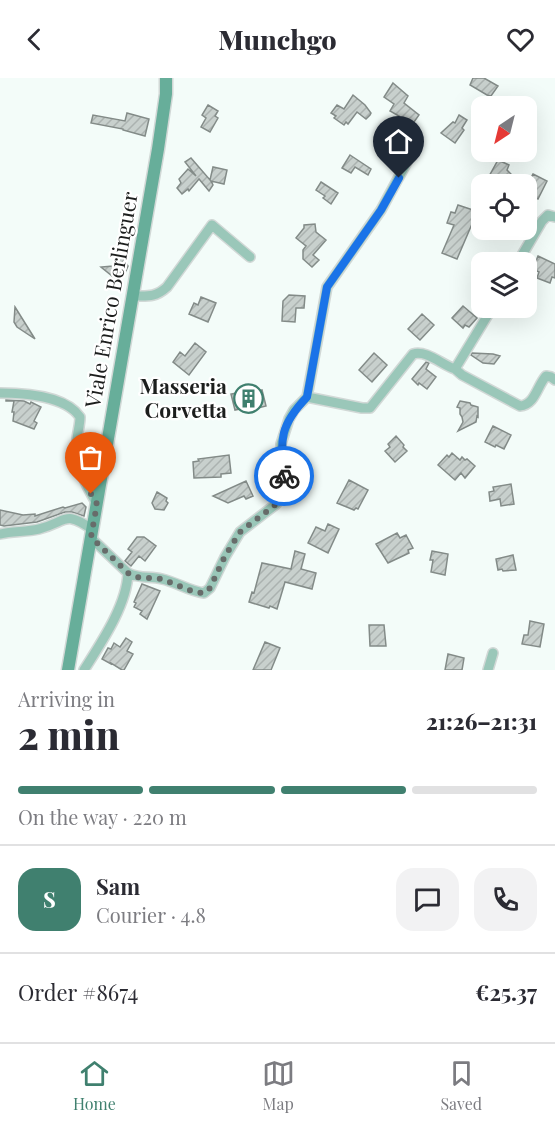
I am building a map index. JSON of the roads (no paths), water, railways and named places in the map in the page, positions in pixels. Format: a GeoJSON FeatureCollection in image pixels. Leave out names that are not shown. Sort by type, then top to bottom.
{"type":"FeatureCollection","features":[{"type":"Feature","properties":{"kind":"main road","name":"Viale Enrico Berlinguer"},"geometry":{"type":"LineString","coordinates":[[68,670],[163,115],[166,78]]}},
{"type":"Feature","properties":{"kind":"street"},"geometry":{"type":"LineString","coordinates":[[0,534],[38,529],[72,518],[79,520],[128,573],[136,577],[162,579],[194,592],[204,593],[210,588],[225,556],[240,532],[282,497],[284,480],[281,444],[289,419],[294,410],[307,397],[327,287],[381,210],[407,162]]}},
{"type":"Feature","properties":{"kind":"street"},"geometry":{"type":"LineString","coordinates":[[524,252],[542,221],[548,215],[555,217]]}},
{"type":"Feature","properties":{"kind":"street"},"geometry":{"type":"LineString","coordinates":[[132,296],[153,296],[167,287],[212,225],[250,257]]}},
{"type":"Feature","properties":{"kind":"street"},"geometry":{"type":"LineString","coordinates":[[455,369],[486,318]]}},
{"type":"Feature","properties":{"kind":"street"},"geometry":{"type":"LineString","coordinates":[[307,397],[370,408],[413,354],[418,352],[455,369],[520,406],[531,402],[546,376],[555,380]]}},
{"type":"Feature","properties":{"kind":"street"},"geometry":{"type":"LineString","coordinates":[[0,393],[47,398],[76,411],[80,417],[77,454],[85,481],[97,504]]}},
{"type":"Feature","properties":{"kind":"street"},"geometry":{"type":"LineString","coordinates":[[84,670],[106,634],[123,598],[128,585],[128,573]]}},
{"type":"Feature","properties":{"kind":"street"},"geometry":{"type":"LineString","coordinates":[[488,670],[493,653]]}},
{"type":"Feature","properties":{"kind":"place","name":"Masseria Corvetta"},"geometry":{"type":"Point","coordinates":[248,399]}}]}
